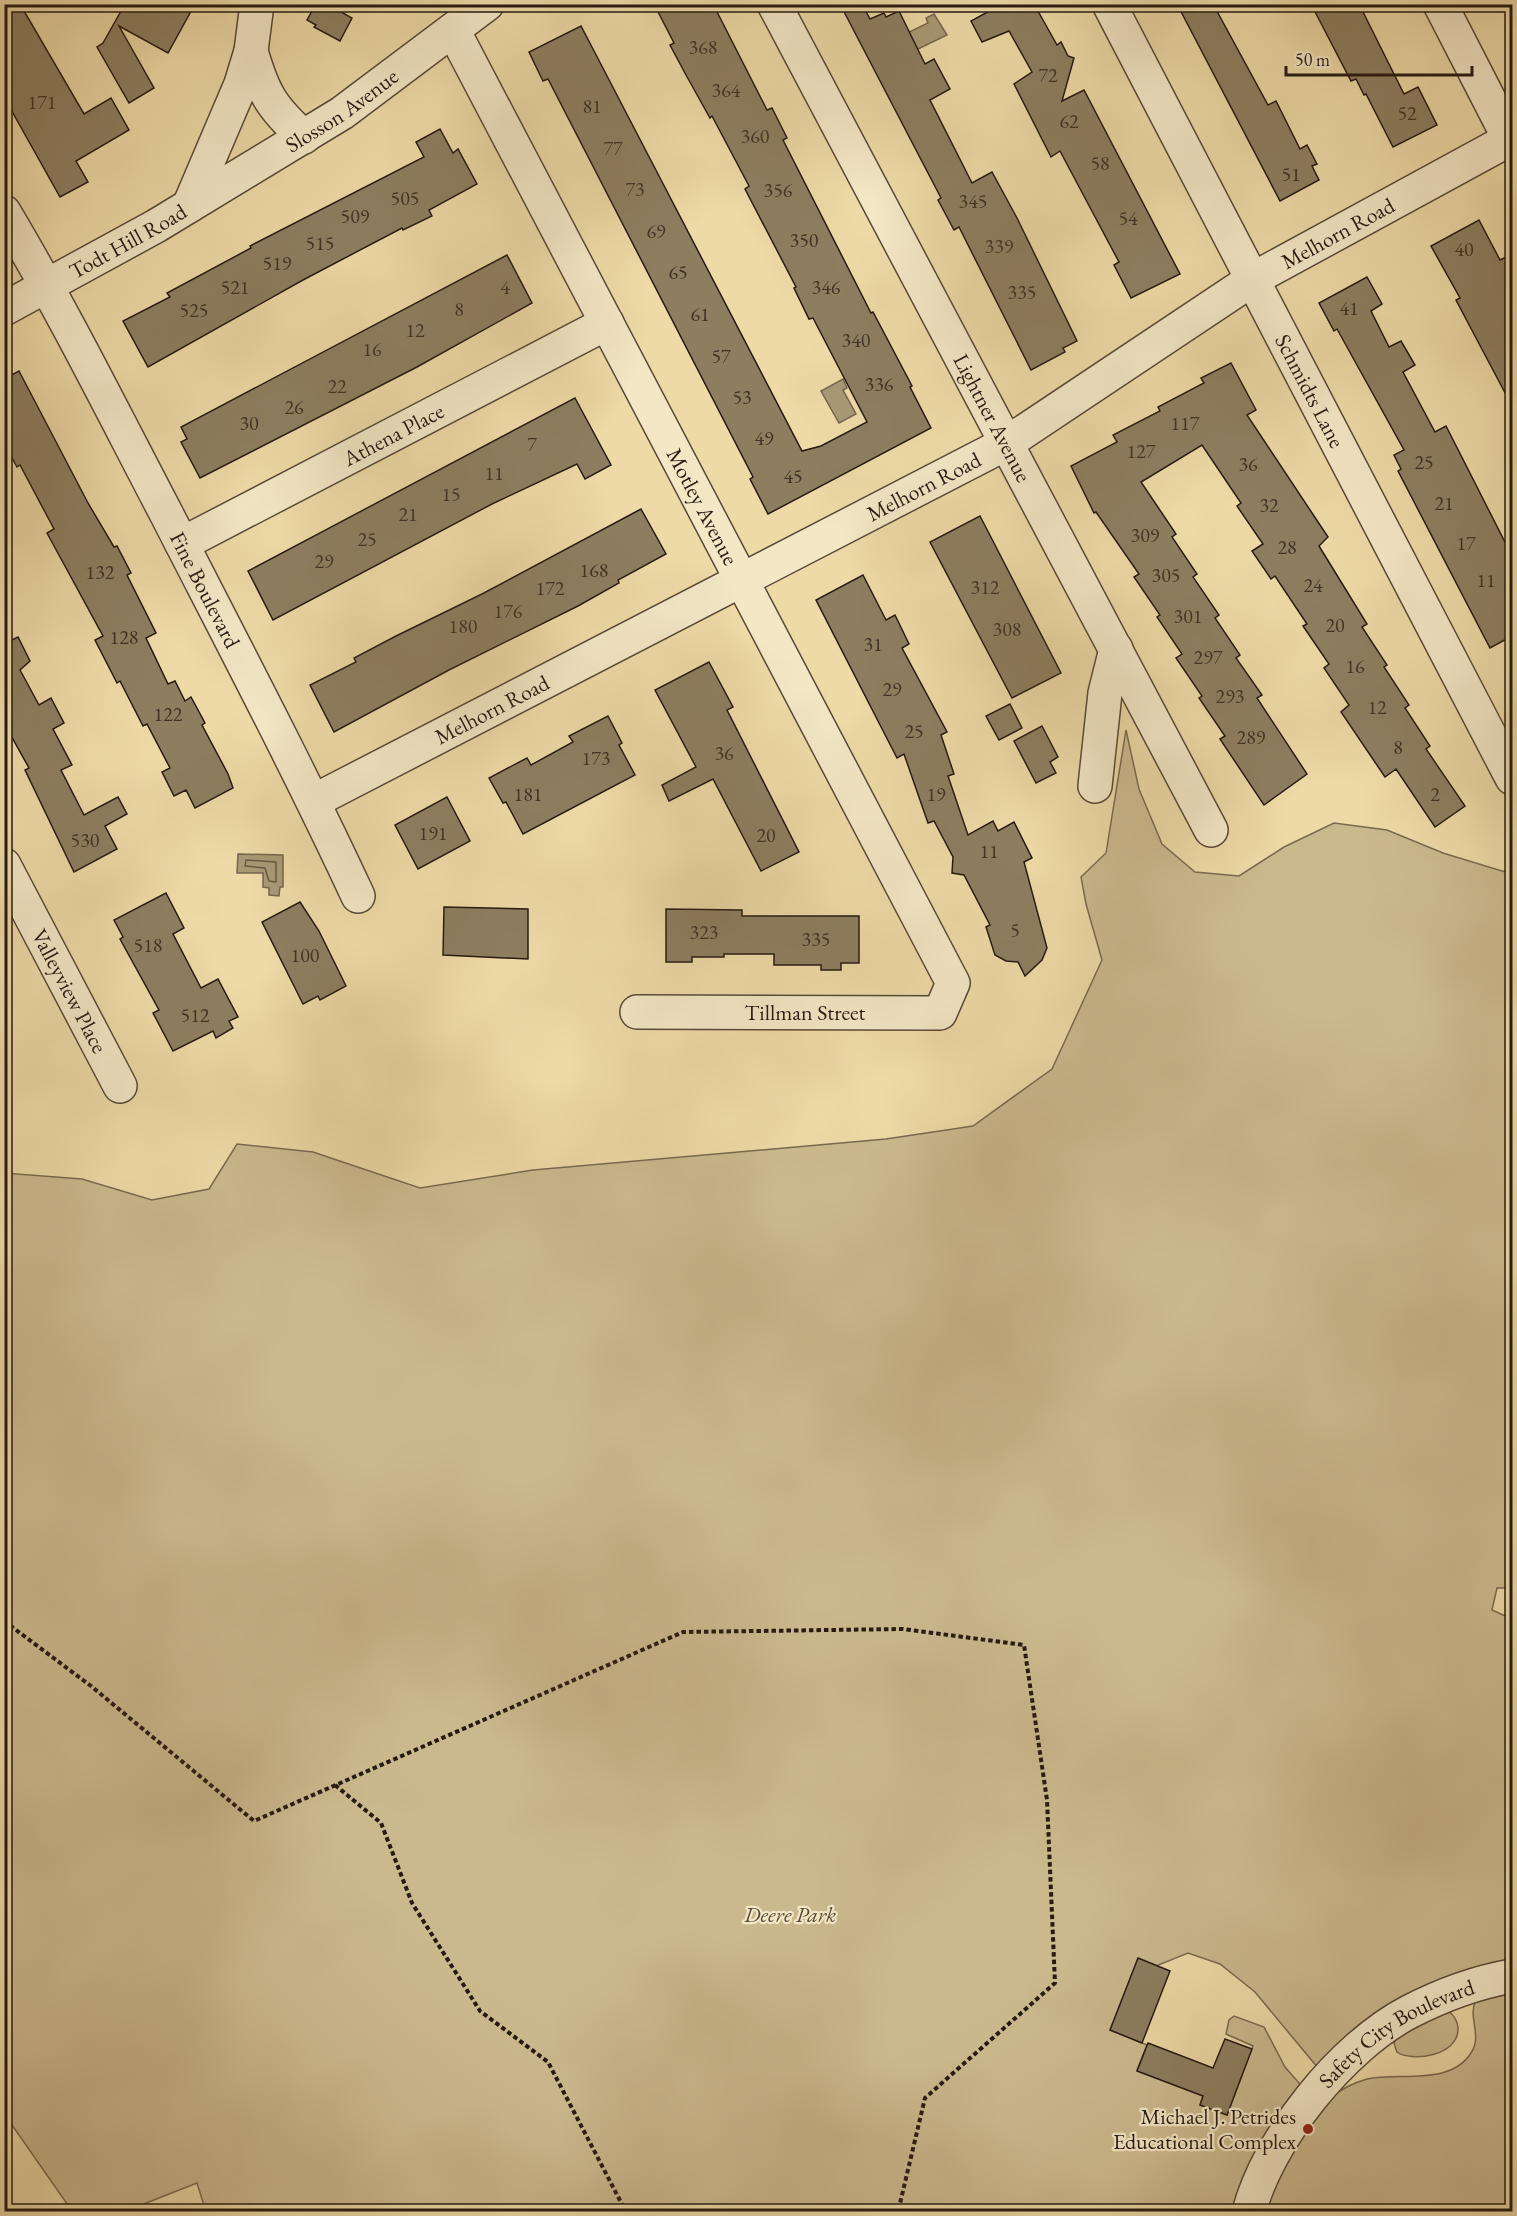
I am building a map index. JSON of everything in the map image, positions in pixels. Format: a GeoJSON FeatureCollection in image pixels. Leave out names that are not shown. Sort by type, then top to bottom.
{"type":"FeatureCollection","features":[{"type":"Feature","properties":{"kind":"street","name":"Todt Hill Road"},"geometry":{"type":"LineString","coordinates":[[4,309],[189,206],[225,126],[251,51],[257,4]]}},
{"type":"Feature","properties":{"kind":"street","name":"Slosson Avenue"},"geometry":{"type":"LineString","coordinates":[[189,206],[342,113],[487,4]]}},
{"type":"Feature","properties":{"kind":"street","name":"Lightner Avenue"},"geometry":{"type":"LineString","coordinates":[[774,4],[1211,830]]}},
{"type":"Feature","properties":{"kind":"street","name":"Schmidts Lane"},"geometry":{"type":"LineString","coordinates":[[1109,4],[1512,778]]}},
{"type":"Feature","properties":{"kind":"street"},"geometry":{"type":"LineString","coordinates":[[1440,4],[1512,140]]}},
{"type":"Feature","properties":{"kind":"street","name":"Motley Avenue"},"geometry":{"type":"LineString","coordinates":[[453,30],[952,983]]}},
{"type":"Feature","properties":{"kind":"street"},"geometry":{"type":"LineString","coordinates":[[251,51],[269,100],[279,114],[304,136]]}},
{"type":"Feature","properties":{"kind":"street","name":"Melhorn Road"},"geometry":{"type":"LineString","coordinates":[[314,801],[1006,443],[1253,279],[1512,140]]}},
{"type":"Feature","properties":{"kind":"street","name":"Fine Boulevard"},"geometry":{"type":"LineString","coordinates":[[4,212],[48,285],[314,801],[358,896]]}},
{"type":"Feature","properties":{"kind":"street","name":"Athena Place"},"geometry":{"type":"LineString","coordinates":[[182,544],[607,323]]}},
{"type":"Feature","properties":{"kind":"street"},"geometry":{"type":"LineString","coordinates":[[1095,786],[1105,693],[1116,649]]}},
{"type":"Feature","properties":{"kind":"street","name":"Valleyview Place"},"geometry":{"type":"LineString","coordinates":[[4,865],[120,1086]]}},
{"type":"Feature","properties":{"kind":"street","name":"Tillman Street"},"geometry":{"type":"LineString","coordinates":[[638,1012],[940,1013],[952,983]]}},
{"type":"Feature","properties":{"kind":"street","name":"Safety City Boulevard"},"geometry":{"type":"LineString","coordinates":[[1249,2211],[1262,2173],[1289,2127],[1306,2103],[1362,2046],[1409,2012],[1458,1992],[1512,1976]]}},
{"type":"Feature","properties":{"kind":"path"},"geometry":{"type":"LineString","coordinates":[[4,1621],[91,1686],[254,1821],[683,1632],[903,1629],[1024,1645],[1047,1800],[1055,1983],[925,2098],[898,2211]]}},
{"type":"Feature","properties":{"kind":"path"},"geometry":{"type":"LineString","coordinates":[[335,1785],[381,1823],[412,1903],[480,2011],[548,2062],[626,2211]]}},
{"type":"Feature","properties":{"kind":"green space","name":"Deere Park"},"geometry":{"type":"Polygon","coordinates":[[[1126,730],[1139,789],[1162,844],[1195,872],[1239,876],[1284,847],[1334,823],[1387,830],[1443,853],[1512,874],[1512,1588],[1497,1588],[1492,1610],[1512,1619],[1512,1960],[1488,1969],[1318,2068],[1255,1992],[1220,1964],[1188,1953],[1156,1966],[1138,1959],[1110,2030],[1147,2045],[1137,2070],[1203,2096],[1200,2105],[1227,2115],[1253,2046],[1226,2034],[1229,2020],[1234,2016],[1264,2027],[1285,2067],[1300,2084],[1234,2211],[206,2212],[197,2183],[126,2211],[72,2211],[5,2115],[4,1173],[82,1179],[152,1200],[209,1189],[237,1144],[313,1152],[420,1188],[533,1170],[886,1139],[973,1126],[1052,1069],[1102,960],[1081,877],[1106,853],[1126,730]]]}},
{"type":"Feature","properties":{"kind":"green space"},"geometry":{"type":"Polygon","coordinates":[[[1512,1988],[1512,2211],[1262,2212],[1275,2173],[1330,2098],[1347,2087],[1367,2079],[1424,2076],[1451,2070],[1462,2063],[1474,2046],[1476,2040],[1473,2013],[1476,2000],[1512,1988]]]}},
{"type":"Feature","properties":{"kind":"green space"},"geometry":{"type":"Polygon","coordinates":[[[1448,2011],[1455,2018],[1458,2027],[1451,2045],[1443,2051],[1423,2056],[1412,2057],[1397,2052],[1394,2043],[1397,2037],[1448,2011]]]}},
{"type":"Feature","properties":{"kind":"water"},"geometry":{"type":"Polygon","coordinates":[[[934,14],[947,35],[914,51],[905,34],[928,23],[926,18],[934,14]]]}},
{"type":"Feature","properties":{"kind":"water"},"geometry":{"type":"Polygon","coordinates":[[[843,379],[847,388],[843,390],[856,414],[839,423],[821,391],[843,379]]]}},
{"type":"Feature","properties":{"kind":"water"},"geometry":{"type":"Polygon","coordinates":[[[238,854],[283,855],[283,887],[280,887],[279,896],[269,895],[269,888],[263,887],[263,873],[237,873],[238,854]]]}},
{"type":"Feature","properties":{"kind":"building"},"geometry":{"type":"Polygon","coordinates":[[[4,4],[20,4],[84,114],[111,98],[129,130],[76,161],[88,182],[60,197],[4,97],[4,4]]]}},
{"type":"Feature","properties":{"kind":"building"},"geometry":{"type":"Polygon","coordinates":[[[125,4],[195,4],[168,53],[119,26],[154,88],[129,103],[97,47],[103,43],[125,4]]]}},
{"type":"Feature","properties":{"kind":"building"},"geometry":{"type":"Polygon","coordinates":[[[316,4],[327,4],[352,18],[340,41],[314,27],[316,25],[307,20],[316,4]]]}},
{"type":"Feature","properties":{"kind":"building"},"geometry":{"type":"Polygon","coordinates":[[[654,4],[713,4],[767,110],[772,108],[787,138],[783,140],[871,313],[873,312],[912,386],[910,387],[931,428],[768,514],[750,479],[753,477],[548,79],[543,81],[529,52],[581,26],[802,451],[821,446],[867,422],[813,318],[809,319],[794,288],[796,287],[745,189],[749,186],[712,116],[710,118],[670,45],[674,43],[654,4]]]}},
{"type":"Feature","properties":{"kind":"building"},"geometry":{"type":"Polygon","coordinates":[[[840,4],[862,4],[870,19],[884,13],[886,17],[899,11],[925,64],[934,59],[950,89],[930,100],[972,183],[992,172],[1017,218],[1077,341],[1063,348],[1065,352],[1031,370],[959,227],[954,230],[938,200],[941,198],[840,4]]]}},
{"type":"Feature","properties":{"kind":"building"},"geometry":{"type":"Polygon","coordinates":[[[1002,4],[1034,4],[1057,45],[1061,42],[1068,56],[1074,58],[1062,101],[1084,90],[1180,274],[1131,298],[1114,265],[1119,262],[1060,151],[1051,157],[1014,84],[1032,72],[1009,31],[982,42],[971,21],[1002,4]]]}},
{"type":"Feature","properties":{"kind":"building"},"geometry":{"type":"Polygon","coordinates":[[[1177,4],[1213,4],[1268,105],[1276,101],[1300,149],[1307,145],[1317,164],[1312,166],[1319,180],[1280,201],[1177,4]]]}},
{"type":"Feature","properties":{"kind":"building"},"geometry":{"type":"Polygon","coordinates":[[[1311,4],[1359,4],[1404,94],[1418,87],[1437,125],[1393,147],[1366,94],[1364,95],[1356,79],[1351,81],[1311,4]]]}},
{"type":"Feature","properties":{"kind":"building"},"geometry":{"type":"Polygon","coordinates":[[[440,129],[453,153],[458,149],[477,184],[429,210],[432,216],[403,230],[402,228],[303,280],[148,367],[123,321],[170,297],[167,293],[251,248],[250,246],[424,157],[416,142],[440,129]]]}},
{"type":"Feature","properties":{"kind":"building"},"geometry":{"type":"Polygon","coordinates":[[[1479,220],[1500,260],[1506,257],[1512,271],[1512,406],[1456,300],[1460,298],[1431,246],[1479,220]]]}},
{"type":"Feature","properties":{"kind":"building"},"geometry":{"type":"Polygon","coordinates":[[[507,255],[532,303],[417,367],[200,478],[181,442],[187,439],[181,427],[507,255]]]}},
{"type":"Feature","properties":{"kind":"building"},"geometry":{"type":"Polygon","coordinates":[[[1367,277],[1382,304],[1371,311],[1389,347],[1401,341],[1415,365],[1403,372],[1435,432],[1446,426],[1512,556],[1512,636],[1490,648],[1398,471],[1401,469],[1394,455],[1404,450],[1337,329],[1334,331],[1319,303],[1367,277]]]}},
{"type":"Feature","properties":{"kind":"building"},"geometry":{"type":"Polygon","coordinates":[[[1231,363],[1256,410],[1247,415],[1328,537],[1319,546],[1367,624],[1362,627],[1387,665],[1384,667],[1409,705],[1405,708],[1430,746],[1426,749],[1465,806],[1435,827],[1396,769],[1385,777],[1341,712],[1349,705],[1324,668],[1329,664],[1303,626],[1307,624],[1275,576],[1271,579],[1252,551],[1263,544],[1237,506],[1241,503],[1202,445],[1141,482],[1176,534],[1172,537],[1197,574],[1193,577],[1219,615],[1215,618],[1240,655],[1236,658],[1262,695],[1257,698],[1307,774],[1264,805],[1220,739],[1225,736],[1199,698],[1202,696],[1176,658],[1182,654],[1157,617],[1160,615],[1134,577],[1139,574],[1096,512],[1094,513],[1071,466],[1117,442],[1113,435],[1160,411],[1158,407],[1204,383],[1201,378],[1231,363]]]}},
{"type":"Feature","properties":{"kind":"building"},"geometry":{"type":"Polygon","coordinates":[[[19,371],[88,503],[114,547],[117,546],[131,573],[127,575],[156,633],[146,638],[168,684],[175,681],[185,701],[191,697],[205,723],[202,725],[228,774],[233,788],[195,808],[186,790],[174,796],[162,772],[170,768],[147,724],[143,726],[120,681],[117,683],[95,640],[103,636],[47,533],[54,529],[20,465],[17,467],[4,443],[4,379],[19,371]]]}},
{"type":"Feature","properties":{"kind":"building"},"geometry":{"type":"Polygon","coordinates":[[[575,398],[611,465],[585,479],[577,464],[492,504],[273,620],[248,571],[575,398]]]}},
{"type":"Feature","properties":{"kind":"building"},"geometry":{"type":"Polygon","coordinates":[[[641,509],[666,554],[618,580],[619,583],[578,606],[449,670],[334,732],[310,685],[356,662],[354,658],[482,594],[641,509]]]}},
{"type":"Feature","properties":{"kind":"building"},"geometry":{"type":"Polygon","coordinates":[[[980,516],[1061,673],[1012,698],[930,542],[980,516]]]}},
{"type":"Feature","properties":{"kind":"building"},"geometry":{"type":"Polygon","coordinates":[[[863,575],[886,620],[895,615],[909,644],[902,648],[947,732],[941,735],[954,774],[948,776],[968,835],[993,821],[998,831],[1014,822],[1032,858],[1024,862],[1047,948],[1042,960],[1025,976],[1018,962],[1006,961],[995,955],[986,927],[990,925],[964,875],[952,873],[953,857],[934,821],[928,823],[904,754],[897,758],[816,600],[863,575]]]}},
{"type":"Feature","properties":{"kind":"building"},"geometry":{"type":"Polygon","coordinates":[[[4,626],[12,640],[18,637],[30,661],[20,670],[39,705],[51,698],[64,723],[53,729],[72,765],[61,770],[84,815],[118,797],[127,814],[105,826],[117,849],[74,872],[25,770],[29,768],[4,723],[4,626]]]}},
{"type":"Feature","properties":{"kind":"building"},"geometry":{"type":"Polygon","coordinates":[[[709,662],[733,707],[727,710],[799,852],[761,871],[713,779],[669,801],[662,785],[696,767],[655,690],[709,662]]]}},
{"type":"Feature","properties":{"kind":"building"},"geometry":{"type":"Polygon","coordinates":[[[1010,704],[1022,728],[999,740],[986,716],[1010,704]]]}},
{"type":"Feature","properties":{"kind":"building"},"geometry":{"type":"Polygon","coordinates":[[[608,716],[622,743],[619,745],[635,775],[523,834],[506,802],[503,803],[489,778],[527,758],[531,765],[573,742],[569,736],[608,716]]]}},
{"type":"Feature","properties":{"kind":"building"},"geometry":{"type":"Polygon","coordinates":[[[1042,726],[1058,757],[1050,762],[1056,773],[1036,783],[1014,741],[1042,726]]]}},
{"type":"Feature","properties":{"kind":"building"},"geometry":{"type":"Polygon","coordinates":[[[447,797],[470,841],[418,869],[395,825],[447,797]]]}},
{"type":"Feature","properties":{"kind":"building"},"geometry":{"type":"Polygon","coordinates":[[[166,893],[184,928],[173,934],[201,988],[218,979],[238,1017],[229,1021],[233,1028],[216,1038],[213,1031],[173,1051],[153,1013],[159,1010],[120,939],[123,937],[114,920],[166,893]]]}},
{"type":"Feature","properties":{"kind":"building"},"geometry":{"type":"Polygon","coordinates":[[[300,902],[319,931],[346,986],[320,1000],[318,996],[303,1004],[262,922],[300,902]]]}},
{"type":"Feature","properties":{"kind":"building"},"geometry":{"type":"Polygon","coordinates":[[[444,907],[528,909],[528,959],[443,955],[444,907]]]}},
{"type":"Feature","properties":{"kind":"building"},"geometry":{"type":"Polygon","coordinates":[[[666,909],[742,910],[742,916],[859,916],[859,963],[841,963],[841,970],[821,970],[821,965],[774,965],[774,954],[724,954],[724,957],[692,957],[692,962],[666,962],[666,909]]]}},
{"type":"Feature","properties":{"kind":"building"},"geometry":{"type":"Polygon","coordinates":[[[1138,1958],[1170,1971],[1142,2043],[1110,2030],[1138,1958]]]}},
{"type":"Feature","properties":{"kind":"building"},"geometry":{"type":"Polygon","coordinates":[[[1225,2039],[1252,2049],[1227,2115],[1200,2105],[1203,2096],[1137,2071],[1148,2043],[1213,2068],[1225,2039]]]}},
{"type":"Feature","properties":{"kind":"place","name":"Michael J. Petrides Educational Complex"},"geometry":{"type":"Point","coordinates":[1308,2129]}}]}
